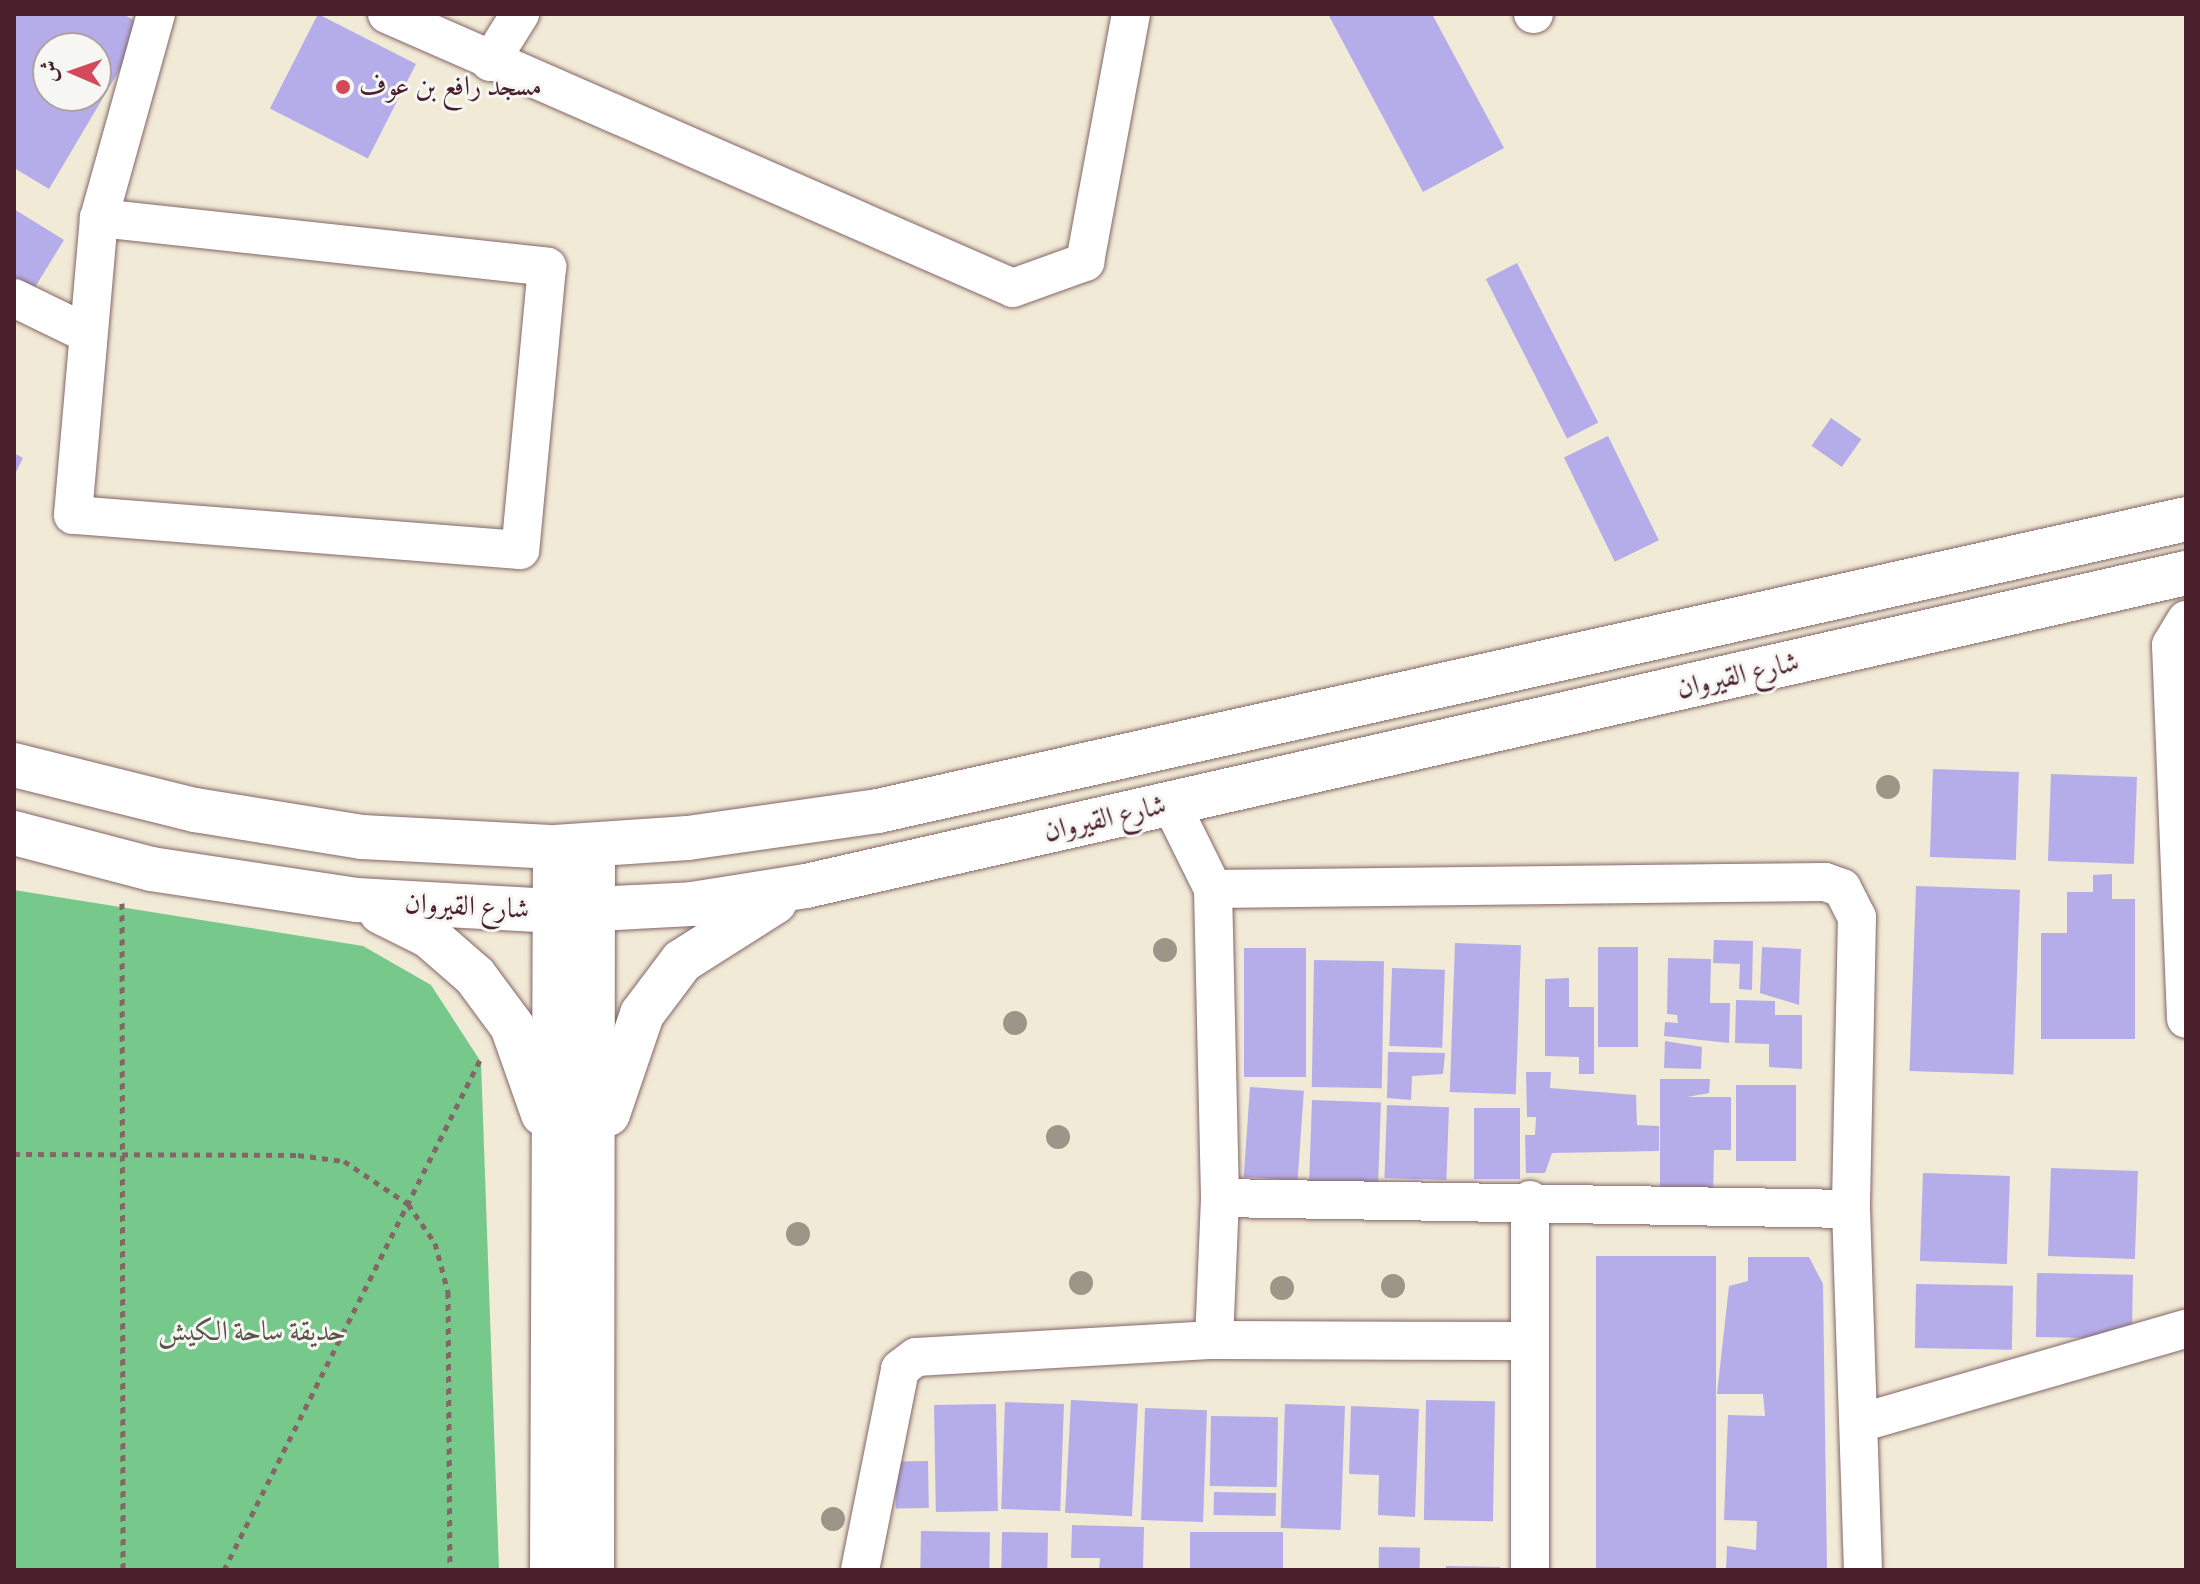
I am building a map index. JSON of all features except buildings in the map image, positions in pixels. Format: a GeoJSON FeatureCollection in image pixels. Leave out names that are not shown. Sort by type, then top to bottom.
{"type":"FeatureCollection","features":[{"type":"Feature","properties":{"kind":"main road","name":"شارع القيروان"},"geometry":{"type":"LineString","coordinates":[[14,765],[195,810],[362,837],[574,846],[878,811],[2186,519]]}},
{"type":"Feature","properties":{"kind":"main road","name":"شارع القيروان"},"geometry":{"type":"LineString","coordinates":[[21,838],[121,862],[357,900],[574,911],[806,886],[2186,573]]}},
{"type":"Feature","properties":{"kind":"main road"},"geometry":{"type":"LineString","coordinates":[[574,846],[576,1172],[592,1570]]}},
{"type":"Feature","properties":{"kind":"main road"},"geometry":{"type":"LineString","coordinates":[[552,1570],[576,1172],[642,1014],[682,961],[730,926],[806,886]]}},
{"type":"Feature","properties":{"kind":"main road"},"geometry":{"type":"LineString","coordinates":[[357,900],[429,936],[475,976],[504,1014],[576,1172]]}},
{"type":"Feature","properties":{"kind":"street"},"geometry":{"type":"LineString","coordinates":[[99,218],[547,267],[520,550],[73,515],[86,333],[99,218],[156,14]]}},
{"type":"Feature","properties":{"kind":"street"},"geometry":{"type":"LineString","coordinates":[[387,14],[490,62],[1013,288],[1085,262],[1131,14]]}},
{"type":"Feature","properties":{"kind":"street"},"geometry":{"type":"LineString","coordinates":[[490,62],[520,14]]}},
{"type":"Feature","properties":{"kind":"street"},"geometry":{"type":"LineString","coordinates":[[14,298],[86,333]]}},
{"type":"Feature","properties":{"kind":"street"},"geometry":{"type":"LineString","coordinates":[[2186,620],[2171,645],[2186,1019]]}},
{"type":"Feature","properties":{"kind":"street"},"geometry":{"type":"LineString","coordinates":[[1171,804],[1213,889],[1220,1198],[1214,1340]]}},
{"type":"Feature","properties":{"kind":"street"},"geometry":{"type":"LineString","coordinates":[[1213,889],[1825,882],[1842,888],[1857,917],[1851,1209],[1863,1422],[1863,1570]]}},
{"type":"Feature","properties":{"kind":"street"},"geometry":{"type":"LineString","coordinates":[[1220,1198],[1530,1200],[1851,1209]]}},
{"type":"Feature","properties":{"kind":"street"},"geometry":{"type":"LineString","coordinates":[[1530,1200],[1530,1570]]}},
{"type":"Feature","properties":{"kind":"street"},"geometry":{"type":"LineString","coordinates":[[1863,1422],[2186,1329]]}},
{"type":"Feature","properties":{"kind":"street"},"geometry":{"type":"LineString","coordinates":[[860,1570],[900,1369],[916,1357],[1214,1340],[1528,1341]]}},
{"type":"Feature","properties":{"kind":"path"},"geometry":{"type":"LineString","coordinates":[[121,862],[123,1570]]}},
{"type":"Feature","properties":{"kind":"path"},"geometry":{"type":"LineString","coordinates":[[224,1570],[504,1014]]}},
{"type":"Feature","properties":{"kind":"path"},"geometry":{"type":"LineString","coordinates":[[14,1154],[344,1161],[378,1178],[408,1204],[435,1243],[448,1292],[450,1570]]}},
{"type":"Feature","properties":{"kind":"green space","name":"حديقة ساحة الكيش"},"geometry":{"type":"Polygon","coordinates":[[[14,890],[363,946],[431,985],[481,1062],[499,1570],[14,1570],[14,890]]]}},
{"type":"Feature","properties":{"kind":"place","name":"مسجد رافع بن عوف"},"geometry":{"type":"Point","coordinates":[343,87]}}]}
